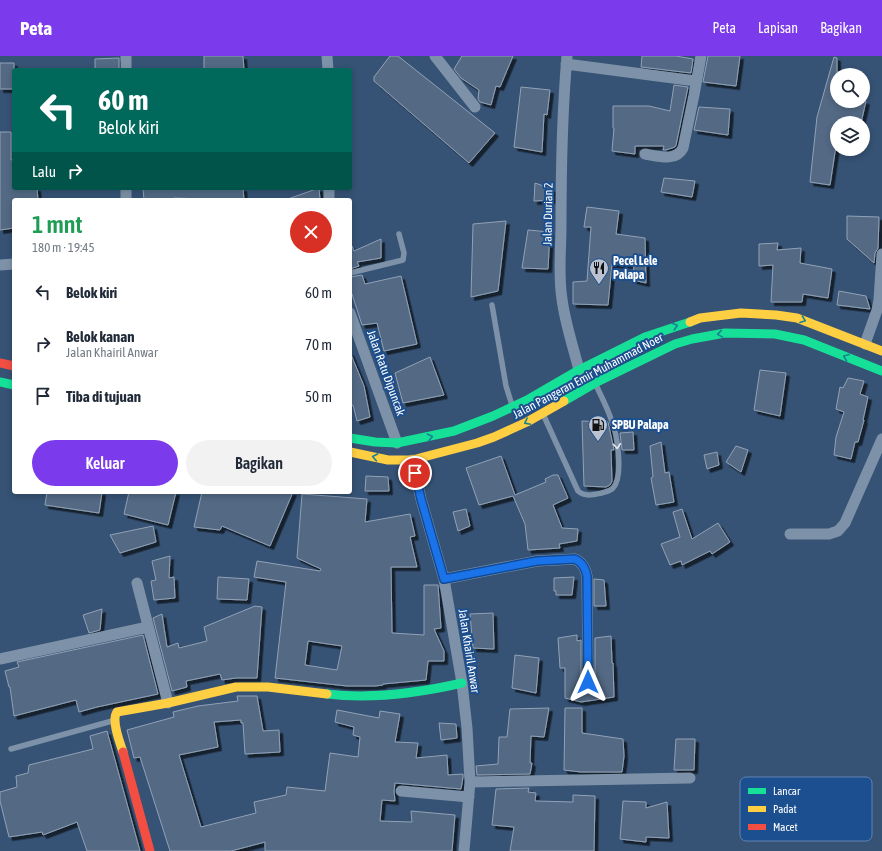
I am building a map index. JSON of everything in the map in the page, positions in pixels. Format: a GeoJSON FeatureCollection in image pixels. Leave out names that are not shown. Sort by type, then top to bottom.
{"type":"FeatureCollection","features":[{"type":"Feature","properties":{"kind":"main road","name":"Jalan Pangeran Emir Muhammad Noer"},"geometry":{"type":"LineString","coordinates":[[352,438],[375,442],[397,443],[454,431],[474,434],[501,434],[542,414],[595,383],[627,356],[645,337],[700,318],[741,313],[786,326],[804,340],[882,371]]}},
{"type":"Feature","properties":{"kind":"main road","name":"Jalan Pangeran Emir Muhammad Noer"},"geometry":{"type":"LineString","coordinates":[[352,452],[388,460],[412,460],[474,434],[493,416],[529,399],[579,370],[627,356],[725,332],[775,334],[797,318],[882,351]]}},
{"type":"Feature","properties":{"kind":"main road"},"geometry":{"type":"LineString","coordinates":[[0,363],[12,366]]}},
{"type":"Feature","properties":{"kind":"main road"},"geometry":{"type":"LineString","coordinates":[[0,382],[12,385]]}},
{"type":"Feature","properties":{"kind":"main road"},"geometry":{"type":"LineString","coordinates":[[150,851],[114,720],[115,714],[120,710],[168,703],[236,687],[268,687],[347,696],[440,688],[462,683]]}},
{"type":"Feature","properties":{"kind":"street"},"geometry":{"type":"LineString","coordinates":[[126,56],[126,68]]}},
{"type":"Feature","properties":{"kind":"street"},"geometry":{"type":"LineString","coordinates":[[328,56],[328,68]]}},
{"type":"Feature","properties":{"kind":"street"},"geometry":{"type":"LineString","coordinates":[[645,154],[671,157],[681,153],[701,56]]}},
{"type":"Feature","properties":{"kind":"street"},"geometry":{"type":"LineString","coordinates":[[439,58],[475,107]]}},
{"type":"Feature","properties":{"kind":"street"},"geometry":{"type":"LineString","coordinates":[[566,60],[696,81]]}},
{"type":"Feature","properties":{"kind":"street","name":"Jalan Durian 2"},"geometry":{"type":"LineString","coordinates":[[566,60],[562,141],[560,267],[562,298],[579,370]]}},
{"type":"Feature","properties":{"kind":"street"},"geometry":{"type":"LineString","coordinates":[[865,344],[879,300],[882,254]]}},
{"type":"Feature","properties":{"kind":"street"},"geometry":{"type":"LineString","coordinates":[[0,265],[12,264]]}},
{"type":"Feature","properties":{"kind":"street","name":"Jalan Ratu Dipuncak"},"geometry":{"type":"LineString","coordinates":[[352,319],[397,443]]}},
{"type":"Feature","properties":{"kind":"street"},"geometry":{"type":"LineString","coordinates":[[790,534],[829,534],[838,531],[845,523],[882,439]]}},
{"type":"Feature","properties":{"kind":"street","name":"Jalan Khairil Anwar"},"geometry":{"type":"LineString","coordinates":[[412,460],[421,499],[444,579],[462,683],[467,728],[470,782],[464,851]]}},
{"type":"Feature","properties":{"kind":"street"},"geometry":{"type":"LineString","coordinates":[[444,579],[537,561],[575,559],[581,562],[585,568],[587,576],[588,682]]}},
{"type":"Feature","properties":{"kind":"street"},"geometry":{"type":"LineString","coordinates":[[137,583],[168,703]]}},
{"type":"Feature","properties":{"kind":"street"},"geometry":{"type":"LineString","coordinates":[[0,659],[148,626]]}},
{"type":"Feature","properties":{"kind":"street"},"geometry":{"type":"LineString","coordinates":[[470,782],[690,778]]}},
{"type":"Feature","properties":{"kind":"street"},"geometry":{"type":"LineString","coordinates":[[401,791],[469,797]]}},
{"type":"Feature","properties":{"kind":"lane"},"geometry":{"type":"LineString","coordinates":[[352,273],[403,260],[404,253],[399,234]]}},
{"type":"Feature","properties":{"kind":"lane"},"geometry":{"type":"LineString","coordinates":[[492,305],[506,386],[513,407]]}},
{"type":"Feature","properties":{"kind":"lane"},"geometry":{"type":"LineString","coordinates":[[542,414],[578,491],[582,494],[589,495],[605,492],[612,488],[616,482],[618,470],[617,441],[612,420],[595,383]]}},
{"type":"Feature","properties":{"kind":"lane"},"geometry":{"type":"LineString","coordinates":[[11,749],[114,720]]}},
{"type":"Feature","properties":{"kind":"building"},"geometry":{"type":"Polygon","coordinates":[[[204,56],[243,56],[244,68],[204,68],[204,56]]]}},
{"type":"Feature","properties":{"kind":"building"},"geometry":{"type":"Polygon","coordinates":[[[390,56],[398,56],[495,133],[469,163],[374,81],[374,77],[390,56]]]}},
{"type":"Feature","properties":{"kind":"building"},"geometry":{"type":"Polygon","coordinates":[[[462,56],[513,56],[500,87],[496,86],[491,105],[480,102],[478,99],[479,90],[461,78],[454,69],[462,56]]]}},
{"type":"Feature","properties":{"kind":"building"},"geometry":{"type":"Polygon","coordinates":[[[642,56],[676,56],[693,59],[691,73],[641,67],[642,56]]]}},
{"type":"Feature","properties":{"kind":"building"},"geometry":{"type":"Polygon","coordinates":[[[708,56],[740,56],[736,86],[703,82],[708,56]]]}},
{"type":"Feature","properties":{"kind":"building"},"geometry":{"type":"Polygon","coordinates":[[[834,57],[837,58],[837,68],[831,68],[834,57]]]}},
{"type":"Feature","properties":{"kind":"building"},"geometry":{"type":"Polygon","coordinates":[[[119,58],[119,68],[95,68],[95,59],[119,58]]]}},
{"type":"Feature","properties":{"kind":"building"},"geometry":{"type":"Polygon","coordinates":[[[0,63],[14,63],[14,68],[12,68],[12,89],[0,89],[0,63]]]}},
{"type":"Feature","properties":{"kind":"building"},"geometry":{"type":"Polygon","coordinates":[[[830,71],[830,108],[864,108],[863,116],[830,116],[830,156],[834,156],[830,185],[810,182],[817,117],[830,71]]]}},
{"type":"Feature","properties":{"kind":"building"},"geometry":{"type":"Polygon","coordinates":[[[674,85],[688,87],[675,147],[663,150],[664,146],[635,146],[635,154],[612,151],[614,128],[613,106],[649,106],[670,111],[674,85]]]}},
{"type":"Feature","properties":{"kind":"building"},"geometry":{"type":"Polygon","coordinates":[[[521,87],[550,90],[547,115],[544,114],[542,152],[514,147],[521,87]]]}},
{"type":"Feature","properties":{"kind":"building"},"geometry":{"type":"Polygon","coordinates":[[[699,107],[730,109],[728,135],[694,130],[699,107]]]}},
{"type":"Feature","properties":{"kind":"building"},"geometry":{"type":"Polygon","coordinates":[[[0,132],[11,132],[12,190],[37,190],[38,198],[12,198],[12,228],[0,230],[0,132]]]}},
{"type":"Feature","properties":{"kind":"building"},"geometry":{"type":"Polygon","coordinates":[[[664,178],[695,181],[692,197],[661,192],[664,178]]]}},
{"type":"Feature","properties":{"kind":"building"},"geometry":{"type":"Polygon","coordinates":[[[535,183],[552,189],[552,200],[534,201],[535,183]]]}},
{"type":"Feature","properties":{"kind":"building"},"geometry":{"type":"Polygon","coordinates":[[[143,190],[243,190],[244,198],[174,198],[144,198],[143,190]]]}},
{"type":"Feature","properties":{"kind":"building"},"geometry":{"type":"Polygon","coordinates":[[[313,190],[319,190],[320,198],[291,198],[313,190]]]}},
{"type":"Feature","properties":{"kind":"building"},"geometry":{"type":"Polygon","coordinates":[[[587,207],[619,211],[616,234],[645,238],[646,283],[633,280],[634,265],[612,264],[608,305],[573,304],[573,282],[587,281],[591,227],[584,227],[587,207]]]}},
{"type":"Feature","properties":{"kind":"building"},"geometry":{"type":"Polygon","coordinates":[[[847,216],[879,217],[878,248],[875,253],[874,263],[847,239],[847,216]]]}},
{"type":"Feature","properties":{"kind":"building"},"geometry":{"type":"Polygon","coordinates":[[[506,221],[498,291],[471,297],[473,224],[506,221]]]}},
{"type":"Feature","properties":{"kind":"building"},"geometry":{"type":"Polygon","coordinates":[[[528,230],[550,232],[548,269],[522,268],[528,230]]]}},
{"type":"Feature","properties":{"kind":"building"},"geometry":{"type":"Polygon","coordinates":[[[381,239],[381,258],[357,262],[359,266],[352,268],[352,246],[354,251],[381,239]]]}},
{"type":"Feature","properties":{"kind":"building"},"geometry":{"type":"Polygon","coordinates":[[[778,243],[777,250],[801,248],[800,263],[832,269],[828,298],[803,294],[802,302],[771,302],[773,265],[759,266],[759,244],[778,243]]]}},
{"type":"Feature","properties":{"kind":"building"},"geometry":{"type":"Polygon","coordinates":[[[362,275],[365,284],[401,276],[417,344],[384,351],[377,323],[362,325],[352,294],[352,277],[362,275]]]}},
{"type":"Feature","properties":{"kind":"building"},"geometry":{"type":"Polygon","coordinates":[[[839,291],[866,296],[870,309],[837,305],[839,291]]]}},
{"type":"Feature","properties":{"kind":"building"},"geometry":{"type":"Polygon","coordinates":[[[352,357],[364,386],[370,417],[357,421],[353,405],[352,357]]]}},
{"type":"Feature","properties":{"kind":"building"},"geometry":{"type":"Polygon","coordinates":[[[430,357],[444,395],[403,403],[395,373],[430,357]]]}},
{"type":"Feature","properties":{"kind":"building"},"geometry":{"type":"Polygon","coordinates":[[[760,370],[786,373],[780,416],[754,410],[760,370]]]}},
{"type":"Feature","properties":{"kind":"building"},"geometry":{"type":"Polygon","coordinates":[[[848,378],[864,381],[860,394],[868,397],[858,442],[855,442],[851,459],[834,455],[836,437],[844,412],[836,409],[840,387],[843,388],[848,378]]]}},
{"type":"Feature","properties":{"kind":"building"},"geometry":{"type":"Polygon","coordinates":[[[582,421],[608,422],[614,450],[611,450],[612,481],[610,485],[606,487],[584,486],[582,421]]]}},
{"type":"Feature","properties":{"kind":"building"},"geometry":{"type":"Polygon","coordinates":[[[633,432],[634,450],[622,450],[620,433],[633,432]]]}},
{"type":"Feature","properties":{"kind":"building"},"geometry":{"type":"Polygon","coordinates":[[[661,442],[665,473],[669,472],[674,502],[656,505],[651,478],[653,477],[650,446],[661,442]]]}},
{"type":"Feature","properties":{"kind":"building"},"geometry":{"type":"Polygon","coordinates":[[[736,446],[748,450],[741,472],[726,462],[736,446]]]}},
{"type":"Feature","properties":{"kind":"building"},"geometry":{"type":"Polygon","coordinates":[[[717,452],[719,465],[707,469],[704,455],[717,452]]]}},
{"type":"Feature","properties":{"kind":"building"},"geometry":{"type":"Polygon","coordinates":[[[501,456],[515,495],[546,482],[545,479],[553,475],[558,475],[568,498],[553,505],[562,528],[578,529],[577,541],[559,544],[560,548],[528,550],[525,524],[513,496],[479,505],[466,468],[501,456]]]}},
{"type":"Feature","properties":{"kind":"building"},"geometry":{"type":"Polygon","coordinates":[[[366,476],[388,477],[389,491],[365,491],[366,476]]]}},
{"type":"Feature","properties":{"kind":"building"},"geometry":{"type":"Polygon","coordinates":[[[47,494],[102,494],[99,513],[45,505],[47,494]]]}},
{"type":"Feature","properties":{"kind":"building"},"geometry":{"type":"Polygon","coordinates":[[[129,494],[176,494],[168,525],[124,514],[129,494]]]}},
{"type":"Feature","properties":{"kind":"building"},"geometry":{"type":"Polygon","coordinates":[[[202,494],[292,494],[270,546],[222,526],[220,530],[194,527],[202,494]]]}},
{"type":"Feature","properties":{"kind":"building"},"geometry":{"type":"Polygon","coordinates":[[[302,494],[367,499],[365,522],[410,514],[415,536],[410,537],[417,567],[391,567],[392,633],[424,635],[424,585],[438,585],[441,628],[434,629],[444,651],[444,661],[428,661],[426,680],[375,686],[347,686],[275,678],[286,582],[254,577],[257,561],[320,571],[321,569],[297,558],[302,494]],[[308,641],[305,665],[337,670],[342,646],[308,641]]]}},
{"type":"Feature","properties":{"kind":"building"},"geometry":{"type":"Polygon","coordinates":[[[466,509],[470,526],[458,531],[453,512],[466,509]]]}},
{"type":"Feature","properties":{"kind":"building"},"geometry":{"type":"Polygon","coordinates":[[[682,509],[692,539],[718,523],[730,542],[712,554],[710,551],[682,565],[681,561],[670,565],[661,544],[680,537],[673,512],[682,509]]]}},
{"type":"Feature","properties":{"kind":"building"},"geometry":{"type":"Polygon","coordinates":[[[153,526],[156,542],[120,553],[110,535],[153,526]]]}},
{"type":"Feature","properties":{"kind":"building"},"geometry":{"type":"Polygon","coordinates":[[[170,556],[169,578],[174,577],[175,598],[154,600],[151,581],[156,580],[152,561],[170,556]]]}},
{"type":"Feature","properties":{"kind":"building"},"geometry":{"type":"Polygon","coordinates":[[[218,577],[249,579],[247,600],[217,599],[218,577]]]}},
{"type":"Feature","properties":{"kind":"building"},"geometry":{"type":"Polygon","coordinates":[[[574,577],[572,595],[556,595],[556,591],[554,591],[554,578],[574,577]]]}},
{"type":"Feature","properties":{"kind":"building"},"geometry":{"type":"Polygon","coordinates":[[[594,579],[604,580],[606,606],[594,606],[594,579]]]}},
{"type":"Feature","properties":{"kind":"building"},"geometry":{"type":"Polygon","coordinates":[[[255,606],[262,607],[257,678],[222,680],[220,674],[186,681],[187,687],[172,691],[153,618],[162,614],[167,647],[178,643],[179,648],[207,641],[204,627],[255,606]]]}},
{"type":"Feature","properties":{"kind":"building"},"geometry":{"type":"Polygon","coordinates":[[[102,609],[100,630],[89,633],[83,615],[102,609]]]}},
{"type":"Feature","properties":{"kind":"building"},"geometry":{"type":"Polygon","coordinates":[[[493,613],[494,649],[473,648],[470,614],[493,613]]]}},
{"type":"Feature","properties":{"kind":"building"},"geometry":{"type":"Polygon","coordinates":[[[143,635],[158,694],[79,712],[76,700],[14,716],[10,687],[5,671],[19,667],[17,662],[143,635]]]}},
{"type":"Feature","properties":{"kind":"building"},"geometry":{"type":"Polygon","coordinates":[[[577,635],[577,641],[581,640],[581,682],[582,686],[588,689],[592,688],[595,682],[595,638],[611,636],[614,697],[581,702],[565,698],[565,668],[560,668],[558,638],[577,635]]]}},
{"type":"Feature","properties":{"kind":"building"},"geometry":{"type":"Polygon","coordinates":[[[515,655],[539,658],[536,693],[512,688],[515,655]]]}},
{"type":"Feature","properties":{"kind":"building"},"geometry":{"type":"Polygon","coordinates":[[[237,696],[257,696],[263,731],[279,730],[280,752],[245,754],[243,723],[241,723],[241,720],[214,722],[218,747],[179,755],[201,827],[256,813],[254,802],[286,795],[287,787],[325,791],[330,753],[358,757],[360,737],[353,735],[354,727],[335,722],[337,710],[379,718],[380,711],[400,714],[395,742],[418,743],[416,758],[447,755],[448,775],[463,774],[463,777],[461,789],[395,783],[395,801],[382,800],[380,821],[412,822],[411,811],[455,815],[452,851],[265,851],[265,842],[231,851],[170,851],[140,757],[134,758],[127,730],[174,717],[173,712],[198,706],[238,701],[237,696]]]}},
{"type":"Feature","properties":{"kind":"building"},"geometry":{"type":"Polygon","coordinates":[[[549,708],[544,737],[531,736],[530,763],[532,763],[530,774],[477,775],[476,766],[498,764],[499,737],[507,737],[510,709],[549,708]]]}},
{"type":"Feature","properties":{"kind":"building"},"geometry":{"type":"Polygon","coordinates":[[[565,708],[582,708],[582,733],[623,739],[624,756],[622,772],[581,772],[564,770],[565,708]]]}},
{"type":"Feature","properties":{"kind":"building"},"geometry":{"type":"Polygon","coordinates":[[[439,723],[456,724],[457,738],[441,740],[439,723]]]}},
{"type":"Feature","properties":{"kind":"building"},"geometry":{"type":"Polygon","coordinates":[[[107,731],[140,851],[87,851],[77,822],[43,835],[42,832],[9,837],[0,801],[0,792],[17,787],[16,776],[28,773],[29,765],[93,749],[90,736],[107,731]]]}},
{"type":"Feature","properties":{"kind":"building"},"geometry":{"type":"Polygon","coordinates":[[[676,739],[695,739],[694,770],[674,770],[676,739]]]}},
{"type":"Feature","properties":{"kind":"building"},"geometry":{"type":"Polygon","coordinates":[[[529,788],[528,792],[536,793],[535,801],[573,802],[573,795],[595,796],[594,851],[510,851],[514,827],[492,825],[496,789],[529,788]]]}},
{"type":"Feature","properties":{"kind":"building"},"geometry":{"type":"Polygon","coordinates":[[[623,801],[646,802],[646,808],[667,802],[669,838],[646,837],[646,842],[620,839],[623,801]]]}},
{"type":"Feature","properties":{"kind":"traffic: fast"},"geometry":{"type":"LineString","coordinates":[[352,438],[375,442],[397,443],[454,431],[493,416],[529,399],[579,370],[645,337],[690,322]]}},
{"type":"Feature","properties":{"kind":"traffic: fast"},"geometry":{"type":"LineString","coordinates":[[564,401],[595,383],[675,344],[692,339],[725,333],[775,334],[804,340],[882,371]]}},
{"type":"Feature","properties":{"kind":"traffic: fast"},"geometry":{"type":"LineString","coordinates":[[0,382],[12,385]]}},
{"type":"Feature","properties":{"kind":"traffic: fast"},"geometry":{"type":"LineString","coordinates":[[327,694],[360,696],[394,694],[429,690],[462,683]]}},
{"type":"Feature","properties":{"kind":"traffic: slow"},"geometry":{"type":"LineString","coordinates":[[690,322],[700,318],[741,313],[797,318],[882,351]]}},
{"type":"Feature","properties":{"kind":"traffic: slow"},"geometry":{"type":"LineString","coordinates":[[352,452],[388,460],[412,460],[494,437],[527,422],[564,401]]}},
{"type":"Feature","properties":{"kind":"traffic: slow"},"geometry":{"type":"LineString","coordinates":[[123,752],[115,726],[115,716],[117,712],[168,703],[236,687],[268,687],[327,694]]}},
{"type":"Feature","properties":{"kind":"traffic: jam"},"geometry":{"type":"LineString","coordinates":[[0,363],[12,366]]}},
{"type":"Feature","properties":{"kind":"traffic: jam"},"geometry":{"type":"LineString","coordinates":[[123,752],[150,851]]}},
{"type":"Feature","properties":{"kind":"place","name":"Pecel Lele Palapa"},"geometry":{"type":"Point","coordinates":[599,285]}},
{"type":"Feature","properties":{"kind":"place","name":"SPBU Palapa"},"geometry":{"type":"Point","coordinates":[598,442]}},
{"type":"Feature","properties":{"kind":"route"},"geometry":{"type":"LineString","coordinates":[[415,473],[444,579],[537,561],[575,559],[581,562],[585,568],[587,576],[588,682]]}}]}
